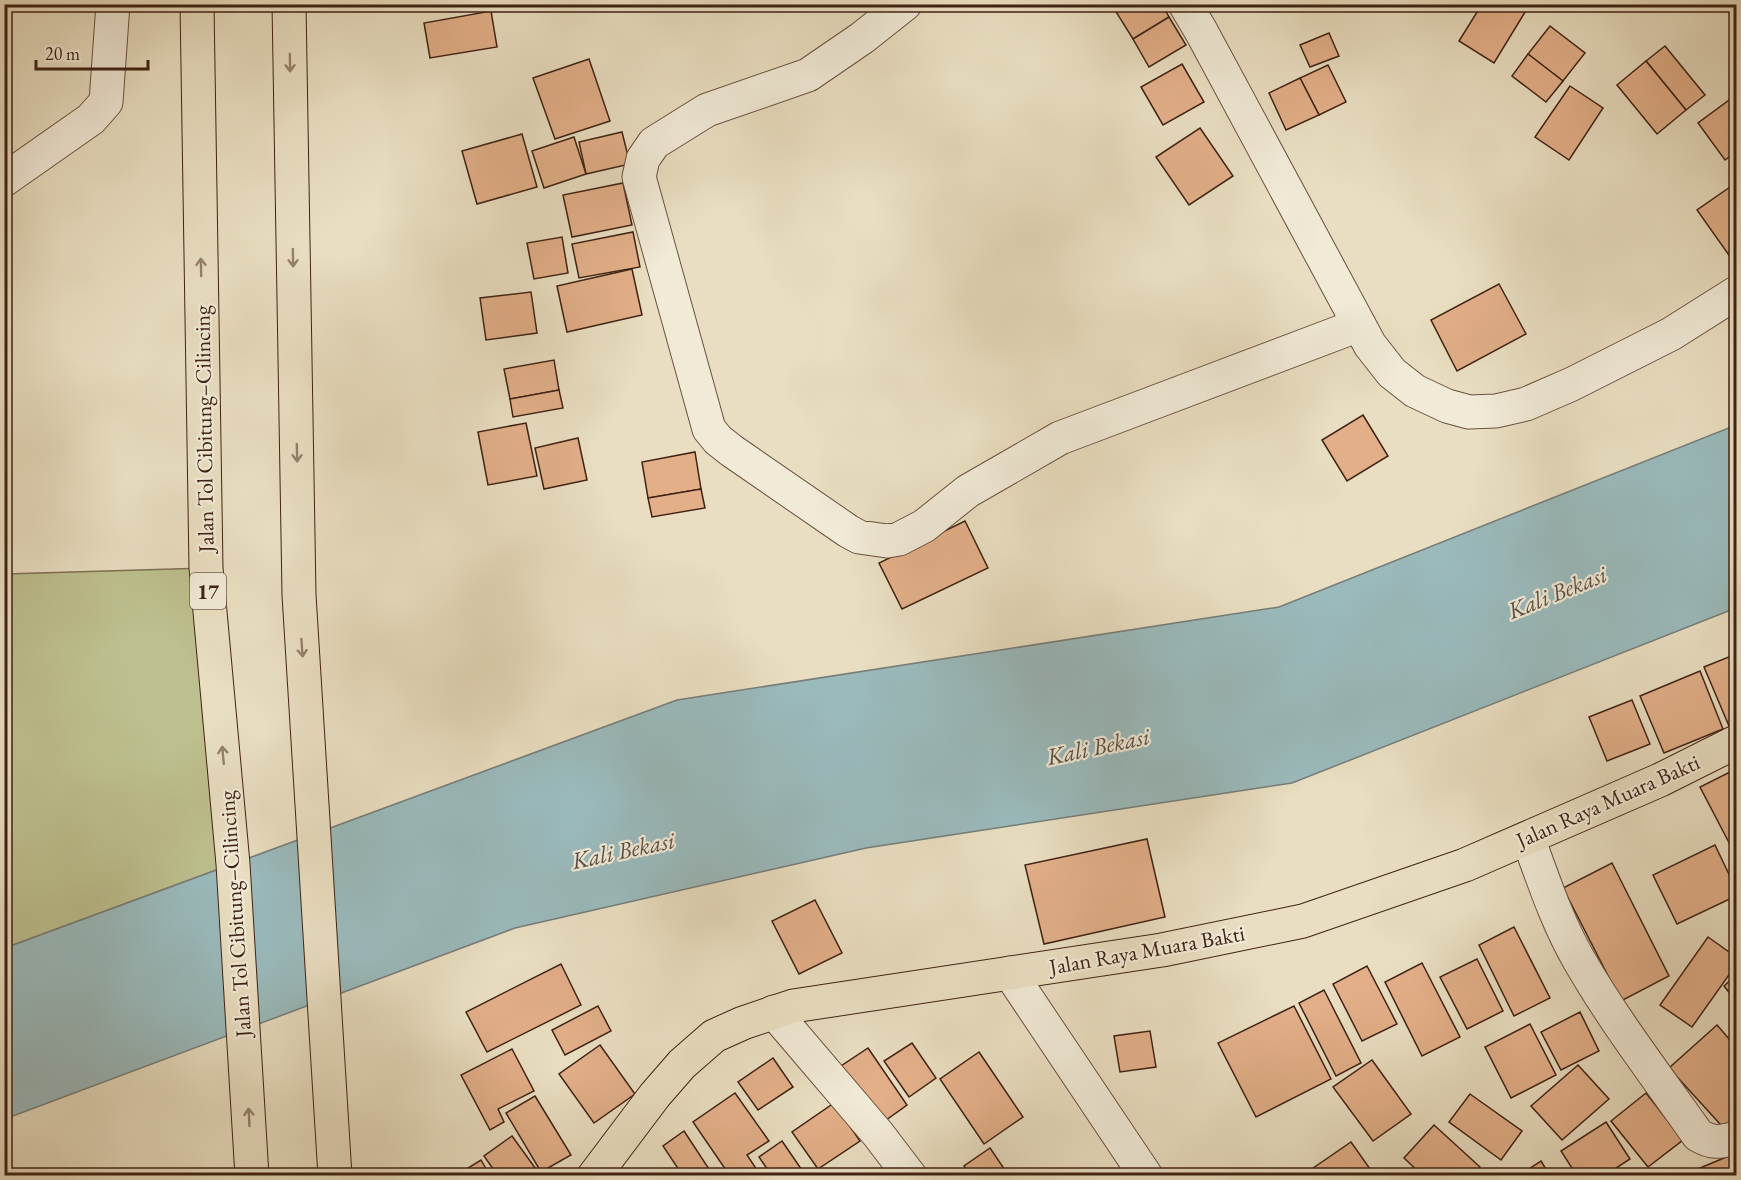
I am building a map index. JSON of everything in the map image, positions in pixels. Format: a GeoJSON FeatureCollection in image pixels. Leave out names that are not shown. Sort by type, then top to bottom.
{"type":"FeatureCollection","features":[{"type":"Feature","properties":{"kind":"main road","name":"Jalan Tol Cibitung–Cilincing"},"geometry":{"type":"LineString","coordinates":[[197,4],[206,568],[233,864],[252,1176]]}},
{"type":"Feature","properties":{"kind":"main road"},"geometry":{"type":"LineString","coordinates":[[289,4],[299,594],[335,1176]]}},
{"type":"Feature","properties":{"kind":"main road","name":"Jalan Raya Muara Bakti"},"geometry":{"type":"LineString","coordinates":[[594,1176],[648,1103],[682,1064],[714,1036],[743,1023],[793,1006],[1162,950],[1303,921],[1465,865],[1660,780],[1737,742]]}},
{"type":"Feature","properties":{"kind":"street"},"geometry":{"type":"LineString","coordinates":[[4,180],[91,118],[106,102],[113,4]]}},
{"type":"Feature","properties":{"kind":"street"},"geometry":{"type":"LineString","coordinates":[[905,4],[862,38],[808,75],[707,110],[654,143],[643,159],[639,177],[709,429],[718,440],[766,476],[859,537],[887,542],[899,539],[924,526],[968,491],[1060,438],[1359,325]]}},
{"type":"Feature","properties":{"kind":"street"},"geometry":{"type":"LineString","coordinates":[[1185,4],[1370,345],[1392,373],[1415,391],[1447,406],[1469,412],[1496,411],[1526,404],[1572,384],[1671,334],[1737,292]]}},
{"type":"Feature","properties":{"kind":"street"},"geometry":{"type":"LineString","coordinates":[[1528,838],[1552,904],[1579,960],[1627,1035],[1698,1136],[1708,1141],[1719,1142],[1737,1138]]}},
{"type":"Feature","properties":{"kind":"street"},"geometry":{"type":"LineString","coordinates":[[1010,973],[1146,1176]]}},
{"type":"Feature","properties":{"kind":"street"},"geometry":{"type":"LineString","coordinates":[[774,1012],[878,1134],[910,1176]]}},
{"type":"Feature","properties":{"kind":"green space"},"geometry":{"type":"Polygon","coordinates":[[[206,568],[233,864],[5,948],[5,574],[206,568]]]}},
{"type":"Feature","properties":{"kind":"water","name":"Kali Bekasi"},"geometry":{"type":"Polygon","coordinates":[[[1736,425],[1736,608],[1292,783],[866,848],[515,928],[5,1119],[5,948],[677,700],[1279,607],[1736,425]]]}},
{"type":"Feature","properties":{"kind":"building"},"geometry":{"type":"Polygon","coordinates":[[[1117,4],[1162,4],[1169,17],[1133,39],[1113,7],[1117,4]]]}},
{"type":"Feature","properties":{"kind":"building"},"geometry":{"type":"Polygon","coordinates":[[[1482,4],[1530,4],[1494,63],[1459,41],[1482,4]]]}},
{"type":"Feature","properties":{"kind":"building"},"geometry":{"type":"Polygon","coordinates":[[[491,11],[497,47],[430,58],[424,23],[491,11]]]}},
{"type":"Feature","properties":{"kind":"building"},"geometry":{"type":"Polygon","coordinates":[[[1169,17],[1186,45],[1149,67],[1133,39],[1169,17]]]}},
{"type":"Feature","properties":{"kind":"building"},"geometry":{"type":"Polygon","coordinates":[[[1550,26],[1585,53],[1563,81],[1528,54],[1550,26]]]}},
{"type":"Feature","properties":{"kind":"building"},"geometry":{"type":"Polygon","coordinates":[[[1329,33],[1339,56],[1310,67],[1300,45],[1329,33]]]}},
{"type":"Feature","properties":{"kind":"building"},"geometry":{"type":"Polygon","coordinates":[[[1665,46],[1705,95],[1686,110],[1646,61],[1665,46]]]}},
{"type":"Feature","properties":{"kind":"building"},"geometry":{"type":"Polygon","coordinates":[[[1528,54],[1563,81],[1546,102],[1512,76],[1528,54]]]}},
{"type":"Feature","properties":{"kind":"building"},"geometry":{"type":"Polygon","coordinates":[[[589,59],[610,121],[555,139],[533,78],[589,59]]]}},
{"type":"Feature","properties":{"kind":"building"},"geometry":{"type":"Polygon","coordinates":[[[1646,61],[1686,110],[1657,134],[1617,85],[1646,61]]]}},
{"type":"Feature","properties":{"kind":"building"},"geometry":{"type":"Polygon","coordinates":[[[1182,64],[1204,102],[1163,125],[1141,87],[1182,64]]]}},
{"type":"Feature","properties":{"kind":"building"},"geometry":{"type":"Polygon","coordinates":[[[1328,65],[1346,102],[1319,115],[1300,78],[1328,65]]]}},
{"type":"Feature","properties":{"kind":"building"},"geometry":{"type":"Polygon","coordinates":[[[1300,78],[1319,115],[1286,130],[1269,93],[1300,78]]]}},
{"type":"Feature","properties":{"kind":"building"},"geometry":{"type":"Polygon","coordinates":[[[1570,86],[1603,108],[1569,160],[1535,137],[1570,86]]]}},
{"type":"Feature","properties":{"kind":"building"},"geometry":{"type":"Polygon","coordinates":[[[1736,95],[1736,152],[1725,160],[1698,123],[1736,95]]]}},
{"type":"Feature","properties":{"kind":"building"},"geometry":{"type":"Polygon","coordinates":[[[1200,128],[1233,176],[1189,205],[1156,157],[1200,128]]]}},
{"type":"Feature","properties":{"kind":"building"},"geometry":{"type":"Polygon","coordinates":[[[622,132],[630,164],[586,174],[579,142],[622,132]]]}},
{"type":"Feature","properties":{"kind":"building"},"geometry":{"type":"Polygon","coordinates":[[[522,134],[537,187],[477,204],[462,151],[522,134]]]}},
{"type":"Feature","properties":{"kind":"building"},"geometry":{"type":"Polygon","coordinates":[[[574,137],[586,174],[544,188],[532,151],[574,137]]]}},
{"type":"Feature","properties":{"kind":"building"},"geometry":{"type":"Polygon","coordinates":[[[623,183],[632,225],[572,237],[563,195],[623,183]]]}},
{"type":"Feature","properties":{"kind":"building"},"geometry":{"type":"Polygon","coordinates":[[[1733,185],[1736,190],[1736,265],[1697,210],[1733,185]]]}},
{"type":"Feature","properties":{"kind":"building"},"geometry":{"type":"Polygon","coordinates":[[[633,232],[640,267],[579,278],[572,244],[633,232]]]}},
{"type":"Feature","properties":{"kind":"building"},"geometry":{"type":"Polygon","coordinates":[[[562,237],[568,273],[534,279],[527,243],[562,237]]]}},
{"type":"Feature","properties":{"kind":"building"},"geometry":{"type":"Polygon","coordinates":[[[632,269],[642,315],[567,332],[557,286],[632,269]]]}},
{"type":"Feature","properties":{"kind":"building"},"geometry":{"type":"Polygon","coordinates":[[[1499,284],[1526,334],[1457,371],[1431,320],[1499,284]]]}},
{"type":"Feature","properties":{"kind":"building"},"geometry":{"type":"Polygon","coordinates":[[[531,292],[537,333],[486,340],[480,298],[531,292]]]}},
{"type":"Feature","properties":{"kind":"building"},"geometry":{"type":"Polygon","coordinates":[[[554,360],[559,390],[510,399],[504,369],[554,360]]]}},
{"type":"Feature","properties":{"kind":"building"},"geometry":{"type":"Polygon","coordinates":[[[559,390],[563,408],[513,417],[510,399],[559,390]]]}},
{"type":"Feature","properties":{"kind":"building"},"geometry":{"type":"Polygon","coordinates":[[[1363,415],[1388,456],[1347,481],[1322,440],[1363,415]]]}},
{"type":"Feature","properties":{"kind":"building"},"geometry":{"type":"Polygon","coordinates":[[[526,423],[537,476],[488,485],[478,432],[526,423]]]}},
{"type":"Feature","properties":{"kind":"building"},"geometry":{"type":"Polygon","coordinates":[[[578,438],[587,480],[544,489],[535,448],[578,438]]]}},
{"type":"Feature","properties":{"kind":"building"},"geometry":{"type":"Polygon","coordinates":[[[695,452],[701,489],[648,498],[642,462],[695,452]]]}},
{"type":"Feature","properties":{"kind":"building"},"geometry":{"type":"Polygon","coordinates":[[[701,489],[705,508],[652,517],[648,498],[701,489]]]}},
{"type":"Feature","properties":{"kind":"building"},"geometry":{"type":"Polygon","coordinates":[[[965,521],[988,568],[902,609],[879,563],[965,521]]]}},
{"type":"Feature","properties":{"kind":"building"},"geometry":{"type":"Polygon","coordinates":[[[1736,654],[1736,723],[1729,726],[1704,667],[1736,654]]]}},
{"type":"Feature","properties":{"kind":"building"},"geometry":{"type":"Polygon","coordinates":[[[1700,671],[1723,729],[1664,753],[1640,696],[1700,671]]]}},
{"type":"Feature","properties":{"kind":"building"},"geometry":{"type":"Polygon","coordinates":[[[1632,700],[1650,744],[1607,761],[1589,717],[1632,700]]]}},
{"type":"Feature","properties":{"kind":"building"},"geometry":{"type":"Polygon","coordinates":[[[1736,769],[1736,856],[1700,787],[1736,769]]]}},
{"type":"Feature","properties":{"kind":"building"},"geometry":{"type":"Polygon","coordinates":[[[1147,839],[1165,917],[1044,944],[1025,865],[1147,839]]]}},
{"type":"Feature","properties":{"kind":"building"},"geometry":{"type":"Polygon","coordinates":[[[1715,845],[1736,889],[1736,896],[1677,924],[1653,875],[1715,845]]]}},
{"type":"Feature","properties":{"kind":"building"},"geometry":{"type":"Polygon","coordinates":[[[1612,863],[1669,976],[1621,1001],[1563,888],[1612,863]]]}},
{"type":"Feature","properties":{"kind":"building"},"geometry":{"type":"Polygon","coordinates":[[[815,900],[842,953],[799,974],[772,921],[815,900]]]}},
{"type":"Feature","properties":{"kind":"building"},"geometry":{"type":"Polygon","coordinates":[[[1514,927],[1550,998],[1514,1016],[1479,945],[1514,927]]]}},
{"type":"Feature","properties":{"kind":"building"},"geometry":{"type":"Polygon","coordinates":[[[1708,937],[1736,957],[1736,965],[1692,1027],[1660,1005],[1708,937]]]}},
{"type":"Feature","properties":{"kind":"building"},"geometry":{"type":"Polygon","coordinates":[[[1477,959],[1503,1011],[1467,1029],[1440,977],[1477,959]]]}},
{"type":"Feature","properties":{"kind":"building"},"geometry":{"type":"Polygon","coordinates":[[[1422,963],[1460,1037],[1422,1056],[1385,982],[1422,963]]]}},
{"type":"Feature","properties":{"kind":"building"},"geometry":{"type":"Polygon","coordinates":[[[561,964],[581,1005],[487,1052],[466,1012],[561,964]]]}},
{"type":"Feature","properties":{"kind":"building"},"geometry":{"type":"Polygon","coordinates":[[[1367,966],[1397,1024],[1362,1041],[1333,984],[1367,966]]]}},
{"type":"Feature","properties":{"kind":"building"},"geometry":{"type":"Polygon","coordinates":[[[1736,975],[1736,1001],[1724,986],[1736,975]]]}},
{"type":"Feature","properties":{"kind":"building"},"geometry":{"type":"Polygon","coordinates":[[[1324,990],[1361,1063],[1336,1076],[1299,1003],[1324,990]]]}},
{"type":"Feature","properties":{"kind":"building"},"geometry":{"type":"Polygon","coordinates":[[[598,1006],[611,1031],[565,1055],[552,1030],[598,1006]]]}},
{"type":"Feature","properties":{"kind":"building"},"geometry":{"type":"Polygon","coordinates":[[[1294,1006],[1331,1079],[1256,1117],[1218,1043],[1294,1006]]]}},
{"type":"Feature","properties":{"kind":"building"},"geometry":{"type":"Polygon","coordinates":[[[1580,1012],[1599,1051],[1561,1070],[1541,1032],[1580,1012]]]}},
{"type":"Feature","properties":{"kind":"building"},"geometry":{"type":"Polygon","coordinates":[[[1530,1024],[1556,1075],[1511,1098],[1485,1047],[1530,1024]]]}},
{"type":"Feature","properties":{"kind":"building"},"geometry":{"type":"Polygon","coordinates":[[[1717,1025],[1736,1047],[1736,1130],[1730,1135],[1669,1068],[1717,1025]]]}},
{"type":"Feature","properties":{"kind":"building"},"geometry":{"type":"Polygon","coordinates":[[[1150,1031],[1156,1067],[1120,1072],[1114,1036],[1150,1031]]]}},
{"type":"Feature","properties":{"kind":"building"},"geometry":{"type":"Polygon","coordinates":[[[912,1043],[936,1078],[909,1097],[884,1061],[912,1043]]]}},
{"type":"Feature","properties":{"kind":"building"},"geometry":{"type":"Polygon","coordinates":[[[600,1045],[635,1094],[594,1123],[559,1074],[600,1045]]]}},
{"type":"Feature","properties":{"kind":"building"},"geometry":{"type":"Polygon","coordinates":[[[868,1048],[907,1105],[875,1128],[835,1070],[868,1048]]]}},
{"type":"Feature","properties":{"kind":"building"},"geometry":{"type":"Polygon","coordinates":[[[512,1049],[534,1091],[498,1109],[504,1122],[490,1130],[461,1075],[512,1049]]]}},
{"type":"Feature","properties":{"kind":"building"},"geometry":{"type":"Polygon","coordinates":[[[979,1052],[1023,1117],[984,1144],[940,1079],[979,1052]]]}},
{"type":"Feature","properties":{"kind":"building"},"geometry":{"type":"Polygon","coordinates":[[[773,1058],[793,1087],[758,1110],[738,1082],[773,1058]]]}},
{"type":"Feature","properties":{"kind":"building"},"geometry":{"type":"Polygon","coordinates":[[[1372,1060],[1411,1114],[1373,1141],[1333,1087],[1372,1060]]]}},
{"type":"Feature","properties":{"kind":"building"},"geometry":{"type":"Polygon","coordinates":[[[1578,1065],[1609,1099],[1562,1140],[1531,1106],[1578,1065]]]}},
{"type":"Feature","properties":{"kind":"building"},"geometry":{"type":"Polygon","coordinates":[[[735,1093],[769,1141],[747,1155],[761,1176],[730,1176],[693,1122],[735,1093]]]}},
{"type":"Feature","properties":{"kind":"building"},"geometry":{"type":"Polygon","coordinates":[[[1646,1093],[1683,1140],[1648,1167],[1611,1121],[1646,1093]]]}},
{"type":"Feature","properties":{"kind":"building"},"geometry":{"type":"Polygon","coordinates":[[[1470,1094],[1522,1131],[1501,1160],[1449,1122],[1470,1094]]]}},
{"type":"Feature","properties":{"kind":"building"},"geometry":{"type":"Polygon","coordinates":[[[535,1096],[571,1155],[541,1172],[506,1113],[535,1096]]]}},
{"type":"Feature","properties":{"kind":"building"},"geometry":{"type":"Polygon","coordinates":[[[834,1103],[860,1141],[818,1169],[792,1132],[834,1103]]]}},
{"type":"Feature","properties":{"kind":"building"},"geometry":{"type":"Polygon","coordinates":[[[1606,1122],[1630,1159],[1604,1176],[1577,1176],[1561,1151],[1606,1122]]]}},
{"type":"Feature","properties":{"kind":"building"},"geometry":{"type":"Polygon","coordinates":[[[1434,1125],[1480,1167],[1472,1176],[1423,1176],[1404,1158],[1434,1125]]]}},
{"type":"Feature","properties":{"kind":"building"},"geometry":{"type":"Polygon","coordinates":[[[684,1131],[709,1169],[699,1176],[683,1176],[663,1146],[684,1131]]]}},
{"type":"Feature","properties":{"kind":"building"},"geometry":{"type":"Polygon","coordinates":[[[512,1136],[541,1176],[498,1176],[484,1156],[512,1136]]]}},
{"type":"Feature","properties":{"kind":"building"},"geometry":{"type":"Polygon","coordinates":[[[782,1141],[806,1176],[772,1176],[759,1157],[782,1141]]]}},
{"type":"Feature","properties":{"kind":"building"},"geometry":{"type":"Polygon","coordinates":[[[1351,1142],[1375,1176],[1303,1175],[1351,1142]]]}},
{"type":"Feature","properties":{"kind":"building"},"geometry":{"type":"Polygon","coordinates":[[[990,1148],[1009,1176],[971,1176],[964,1166],[990,1148]]]}},
{"type":"Feature","properties":{"kind":"building"},"geometry":{"type":"Polygon","coordinates":[[[1736,1153],[1736,1176],[1681,1176],[1736,1153]]]}},
{"type":"Feature","properties":{"kind":"building"},"geometry":{"type":"Polygon","coordinates":[[[481,1160],[490,1176],[455,1176],[481,1160]]]}},
{"type":"Feature","properties":{"kind":"building"},"geometry":{"type":"Polygon","coordinates":[[[1541,1161],[1550,1176],[1518,1176],[1541,1161]]]}}]}
